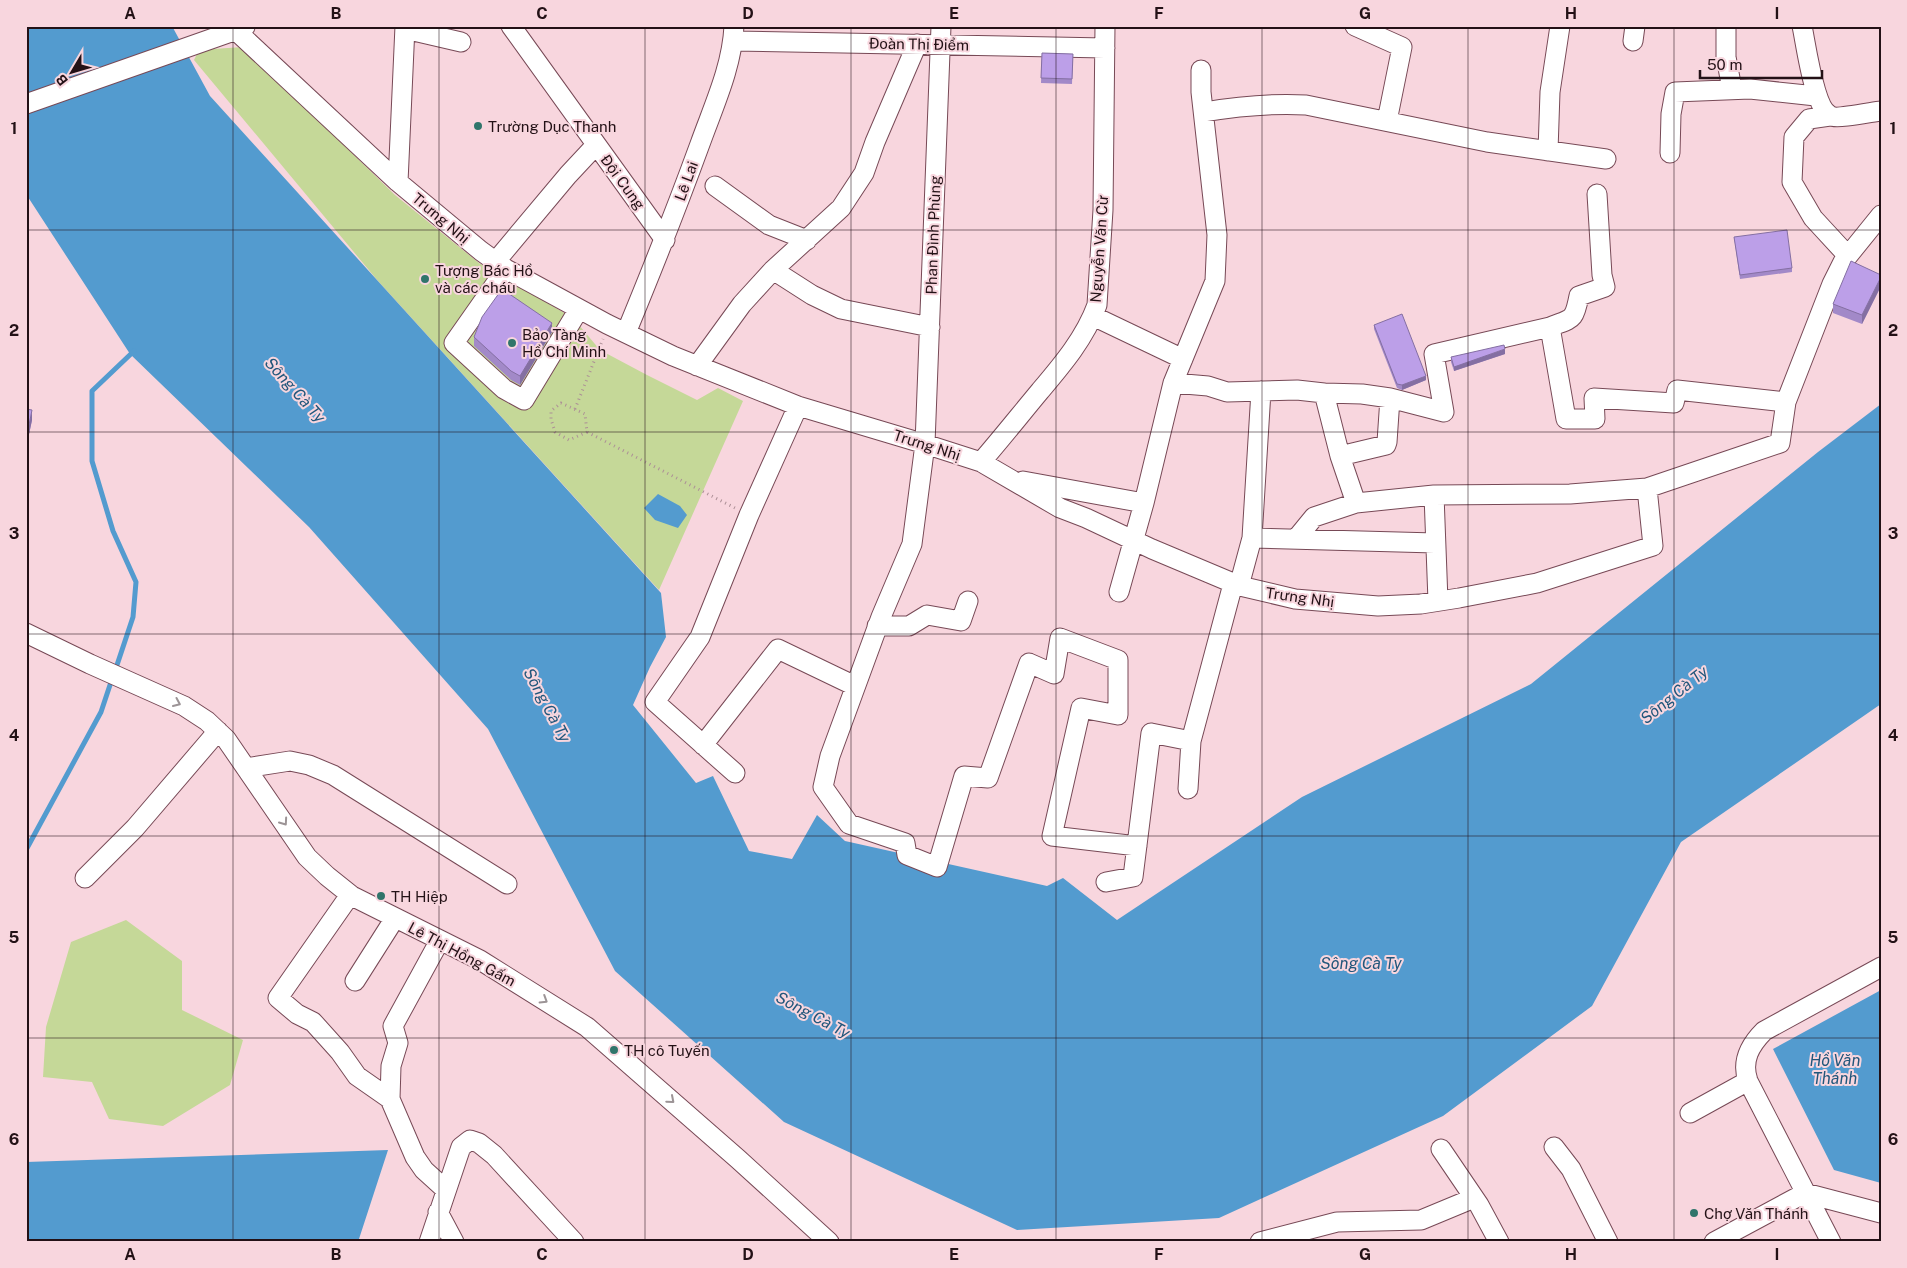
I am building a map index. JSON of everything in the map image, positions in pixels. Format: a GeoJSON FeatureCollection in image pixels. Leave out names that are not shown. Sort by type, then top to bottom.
{"type":"FeatureCollection","features":[{"type":"Feature","properties":{"kind":"street","name":"Đội Cung"},"geometry":{"type":"LineString","coordinates":[[511,26],[665,240]]}},
{"type":"Feature","properties":{"kind":"street","name":"Nguyễn Văn Cừ"},"geometry":{"type":"LineString","coordinates":[[981,462],[1062,365],[1093,316],[1097,305],[1103,210],[1105,26]]}},
{"type":"Feature","properties":{"kind":"street"},"geometry":{"type":"LineString","coordinates":[[1355,26],[1402,47],[1387,121]]}},
{"type":"Feature","properties":{"kind":"street"},"geometry":{"type":"LineString","coordinates":[[1548,151],[1550,92],[1560,26]]}},
{"type":"Feature","properties":{"kind":"street"},"geometry":{"type":"LineString","coordinates":[[1726,26],[1726,57],[1732,89]]}},
{"type":"Feature","properties":{"kind":"street"},"geometry":{"type":"LineString","coordinates":[[1802,26],[1816,96],[1830,116]]}},
{"type":"Feature","properties":{"kind":"street"},"geometry":{"type":"LineString","coordinates":[[26,104],[237,28]]}},
{"type":"Feature","properties":{"kind":"street","name":"Trưng Nhị"},"geometry":{"type":"LineString","coordinates":[[237,28],[398,182],[481,251],[501,265],[607,324],[673,356],[798,406],[981,462],[1060,508],[1236,585],[1295,599],[1391,606],[1438,601],[1537,583],[1653,546],[1647,488]]}},
{"type":"Feature","properties":{"kind":"street"},"geometry":{"type":"LineString","coordinates":[[398,182],[405,28],[461,42]]}},
{"type":"Feature","properties":{"kind":"street","name":"Đoàn Thị Điểm"},"geometry":{"type":"LineString","coordinates":[[733,33],[917,44],[941,35],[1104,48]]}},
{"type":"Feature","properties":{"kind":"street","name":"Lê Lai"},"geometry":{"type":"LineString","coordinates":[[626,333],[665,240],[726,72],[733,33]]}},
{"type":"Feature","properties":{"kind":"street","name":"Phan Đình Phùng"},"geometry":{"type":"LineString","coordinates":[[941,35],[926,444],[912,544],[877,626],[855,686],[830,756],[824,787],[850,824],[905,843],[907,855],[937,867],[964,776],[988,778],[1029,663],[1054,674],[1060,638],[1118,660],[1118,716],[1081,708],[1052,836],[1137,846]]}},
{"type":"Feature","properties":{"kind":"street"},"geometry":{"type":"LineString","coordinates":[[697,366],[742,304],[773,270],[841,208],[864,173],[875,142],[917,44]]}},
{"type":"Feature","properties":{"kind":"street"},"geometry":{"type":"LineString","coordinates":[[1119,592],[1144,503],[1173,383],[1215,281],[1217,235],[1201,70]]}},
{"type":"Feature","properties":{"kind":"street"},"geometry":{"type":"LineString","coordinates":[[1670,153],[1670,114],[1674,92],[1750,89],[1816,96]]}},
{"type":"Feature","properties":{"kind":"street"},"geometry":{"type":"LineString","coordinates":[[1204,112],[1252,104],[1306,105],[1487,142],[1606,159]]}},
{"type":"Feature","properties":{"kind":"street"},"geometry":{"type":"LineString","coordinates":[[1848,256],[1813,218],[1792,182],[1794,137],[1809,119],[1881,111]]}},
{"type":"Feature","properties":{"kind":"street"},"geometry":{"type":"LineString","coordinates":[[579,308],[524,400],[504,389],[454,344],[501,265],[568,175],[596,145]]}},
{"type":"Feature","properties":{"kind":"street"},"geometry":{"type":"LineString","coordinates":[[715,186],[769,225],[807,240]]}},
{"type":"Feature","properties":{"kind":"street"},"geometry":{"type":"LineString","coordinates":[[1173,383],[1208,386],[1227,392],[1298,390],[1362,394],[1390,398],[1444,412],[1434,354],[1550,327],[1572,318],[1576,314],[1579,296],[1605,287],[1602,275],[1596,194]]}},
{"type":"Feature","properties":{"kind":"street"},"geometry":{"type":"LineString","coordinates":[[1296,539],[1314,517],[1356,503],[1434,495],[1570,494],[1647,488],[1780,443],[1786,402],[1832,284],[1848,256],[1881,215]]}},
{"type":"Feature","properties":{"kind":"street"},"geometry":{"type":"LineString","coordinates":[[773,270],[812,296],[842,309],[930,327]]}},
{"type":"Feature","properties":{"kind":"street"},"geometry":{"type":"LineString","coordinates":[[1093,316],[1183,359]]}},
{"type":"Feature","properties":{"kind":"street"},"geometry":{"type":"LineString","coordinates":[[1550,327],[1566,419],[1595,419],[1594,398],[1674,403],[1677,390],[1786,402]]}},
{"type":"Feature","properties":{"kind":"street"},"geometry":{"type":"LineString","coordinates":[[1188,789],[1191,741],[1236,585],[1252,538],[1261,391]]}},
{"type":"Feature","properties":{"kind":"street"},"geometry":{"type":"LineString","coordinates":[[1324,393],[1340,456],[1356,503]]}},
{"type":"Feature","properties":{"kind":"street"},"geometry":{"type":"LineString","coordinates":[[1340,456],[1386,445],[1390,398]]}},
{"type":"Feature","properties":{"kind":"street"},"geometry":{"type":"LineString","coordinates":[[735,773],[655,702],[700,637],[749,515],[798,406]]}},
{"type":"Feature","properties":{"kind":"street"},"geometry":{"type":"LineString","coordinates":[[1008,478],[1144,503]]}},
{"type":"Feature","properties":{"kind":"street"},"geometry":{"type":"LineString","coordinates":[[1434,495],[1438,601]]}},
{"type":"Feature","properties":{"kind":"street"},"geometry":{"type":"LineString","coordinates":[[1252,538],[1435,543]]}},
{"type":"Feature","properties":{"kind":"street"},"geometry":{"type":"LineString","coordinates":[[877,626],[909,626],[927,615],[961,621],[968,601]]}},
{"type":"Feature","properties":{"kind":"street","name":"Lê Thị Hồng Gấm"},"geometry":{"type":"LineString","coordinates":[[26,633],[184,706],[207,721],[226,739],[307,857],[327,876],[350,895],[480,960],[587,1027],[738,1159],[829,1242]]}},
{"type":"Feature","properties":{"kind":"street"},"geometry":{"type":"LineString","coordinates":[[703,745],[778,649],[855,686]]}},
{"type":"Feature","properties":{"kind":"street"},"geometry":{"type":"LineString","coordinates":[[86,878],[135,828],[218,731]]}},
{"type":"Feature","properties":{"kind":"street"},"geometry":{"type":"LineString","coordinates":[[1106,882],[1133,876],[1151,733],[1191,741]]}},
{"type":"Feature","properties":{"kind":"street"},"geometry":{"type":"LineString","coordinates":[[246,768],[290,761],[310,765],[333,775],[507,884]]}},
{"type":"Feature","properties":{"kind":"street"},"geometry":{"type":"LineString","coordinates":[[350,895],[278,998],[297,1014],[313,1022],[340,1052],[357,1076],[390,1099]]}},
{"type":"Feature","properties":{"kind":"street"},"geometry":{"type":"LineString","coordinates":[[355,981],[395,918]]}},
{"type":"Feature","properties":{"kind":"street"},"geometry":{"type":"LineString","coordinates":[[440,940],[393,1026],[398,1044],[391,1066],[390,1099],[415,1157],[424,1170],[446,1190]]}},
{"type":"Feature","properties":{"kind":"street"},"geometry":{"type":"LineString","coordinates":[[1831,1242],[1746,1073],[1747,1057],[1754,1041],[1764,1031],[1881,967]]}},
{"type":"Feature","properties":{"kind":"street"},"geometry":{"type":"LineString","coordinates":[[1690,1113],[1746,1073]]}},
{"type":"Feature","properties":{"kind":"street"},"geometry":{"type":"LineString","coordinates":[[429,1242],[461,1147],[470,1140],[479,1143],[494,1155],[574,1242]]}},
{"type":"Feature","properties":{"kind":"street"},"geometry":{"type":"LineString","coordinates":[[1554,1147],[1571,1169],[1608,1242]]}},
{"type":"Feature","properties":{"kind":"street"},"geometry":{"type":"LineString","coordinates":[[1441,1149],[1474,1198],[1498,1242]]}},
{"type":"Feature","properties":{"kind":"street"},"geometry":{"type":"LineString","coordinates":[[1720,1240],[1805,1193],[1881,1213]]}},
{"type":"Feature","properties":{"kind":"street"},"geometry":{"type":"LineString","coordinates":[[1260,1242],[1337,1222],[1421,1220],[1474,1198]]}},
{"type":"Feature","properties":{"kind":"street"},"geometry":{"type":"LineString","coordinates":[[438,1212],[454,1242]]}},
{"type":"Feature","properties":{"kind":"path"},"geometry":{"type":"LineString","coordinates":[[575,409],[600,350],[607,324]]}},
{"type":"Feature","properties":{"kind":"path"},"geometry":{"type":"LineString","coordinates":[[561,402],[585,414],[587,432],[569,440],[555,432],[551,411],[561,402]]}},
{"type":"Feature","properties":{"kind":"path"},"geometry":{"type":"LineString","coordinates":[[587,432],[749,515]]}},
{"type":"Feature","properties":{"kind":"green space"},"geometry":{"type":"Polygon","coordinates":[[[243,47],[395,195],[479,263],[573,318],[600,350],[697,400],[718,388],[743,401],[659,590],[378,281],[194,60],[198,52],[243,47]]]}},
{"type":"Feature","properties":{"kind":"green space"},"geometry":{"type":"Polygon","coordinates":[[[126,920],[182,961],[182,1010],[243,1040],[230,1085],[163,1126],[109,1119],[92,1082],[43,1077],[46,1027],[71,942],[126,920]]]}},
{"type":"Feature","properties":{"kind":"water","name":"Sông Cà Ty"},"geometry":{"type":"Polygon","coordinates":[[[26,26],[172,26],[210,96],[661,593],[666,637],[633,705],[696,783],[713,776],[749,851],[792,859],[817,815],[845,841],[1047,886],[1063,878],[1117,920],[1302,797],[1531,684],[1818,452],[1881,404],[1881,704],[1681,842],[1592,1006],[1443,1116],[1219,1218],[1017,1230],[784,1122],[615,971],[488,729],[309,527],[130,354],[26,194],[26,26]]]}},
{"type":"Feature","properties":{"kind":"water"},"geometry":{"type":"Polygon","coordinates":[[[658,494],[680,506],[687,515],[678,528],[655,520],[644,508],[658,494]]]}},
{"type":"Feature","properties":{"kind":"water","name":"Hồ Văn Thánh"},"geometry":{"type":"Polygon","coordinates":[[[1881,990],[1881,1183],[1834,1170],[1773,1049],[1881,990]]]}},
{"type":"Feature","properties":{"kind":"water"},"geometry":{"type":"Polygon","coordinates":[[[388,1150],[358,1242],[26,1242],[26,1162],[388,1150]]]}},
{"type":"Feature","properties":{"kind":"building"},"geometry":{"type":"Polygon","coordinates":[[[1042,53],[1073,54],[1072,79],[1041,78],[1042,53]]]}},
{"type":"Feature","properties":{"kind":"building"},"geometry":{"type":"Polygon","coordinates":[[[1787,230],[1792,268],[1740,275],[1734,237],[1787,230]]]}},
{"type":"Feature","properties":{"kind":"building"},"geometry":{"type":"Polygon","coordinates":[[[1851,261],[1881,275],[1862,315],[1833,304],[1851,261]]]}},
{"type":"Feature","properties":{"kind":"building","name":"Bảo Tàng Hồ Chí Minh"},"geometry":{"type":"Polygon","coordinates":[[[502,289],[552,323],[520,376],[511,371],[474,337],[482,317],[502,289]]]}},
{"type":"Feature","properties":{"kind":"building"},"geometry":{"type":"Polygon","coordinates":[[[1402,314],[1426,376],[1402,385],[1397,384],[1374,325],[1402,314]]]}},
{"type":"Feature","properties":{"kind":"building"},"geometry":{"type":"Polygon","coordinates":[[[1504,345],[1505,349],[1454,367],[1451,357],[1504,345]]]}},
{"type":"Feature","properties":{"kind":"building"},"geometry":{"type":"Polygon","coordinates":[[[26,409],[32,410],[28,430],[26,430],[26,409]]]}},
{"type":"Feature","properties":{"kind":"waterway"},"geometry":{"type":"LineString","coordinates":[[115,671],[133,617],[136,582],[113,531],[92,461],[92,391],[134,351]]}},
{"type":"Feature","properties":{"kind":"waterway"},"geometry":{"type":"LineString","coordinates":[[26,850],[101,712],[112,679]]}},
{"type":"Feature","properties":{"kind":"place","name":"Trường Dục Thanh"},"geometry":{"type":"Point","coordinates":[478,126]}},
{"type":"Feature","properties":{"kind":"place","name":"Tượng Bác Hồ và các cháu"},"geometry":{"type":"Point","coordinates":[425,279]}},
{"type":"Feature","properties":{"kind":"place","name":"Bảo Tàng Hồ Chí Minh"},"geometry":{"type":"Point","coordinates":[512,343]}},
{"type":"Feature","properties":{"kind":"place","name":"TH Hiệp"},"geometry":{"type":"Point","coordinates":[381,896]}},
{"type":"Feature","properties":{"kind":"place","name":"TH cô Tuyến"},"geometry":{"type":"Point","coordinates":[614,1050]}},
{"type":"Feature","properties":{"kind":"place","name":"Chợ Văn Thánh"},"geometry":{"type":"Point","coordinates":[1694,1213]}}]}
